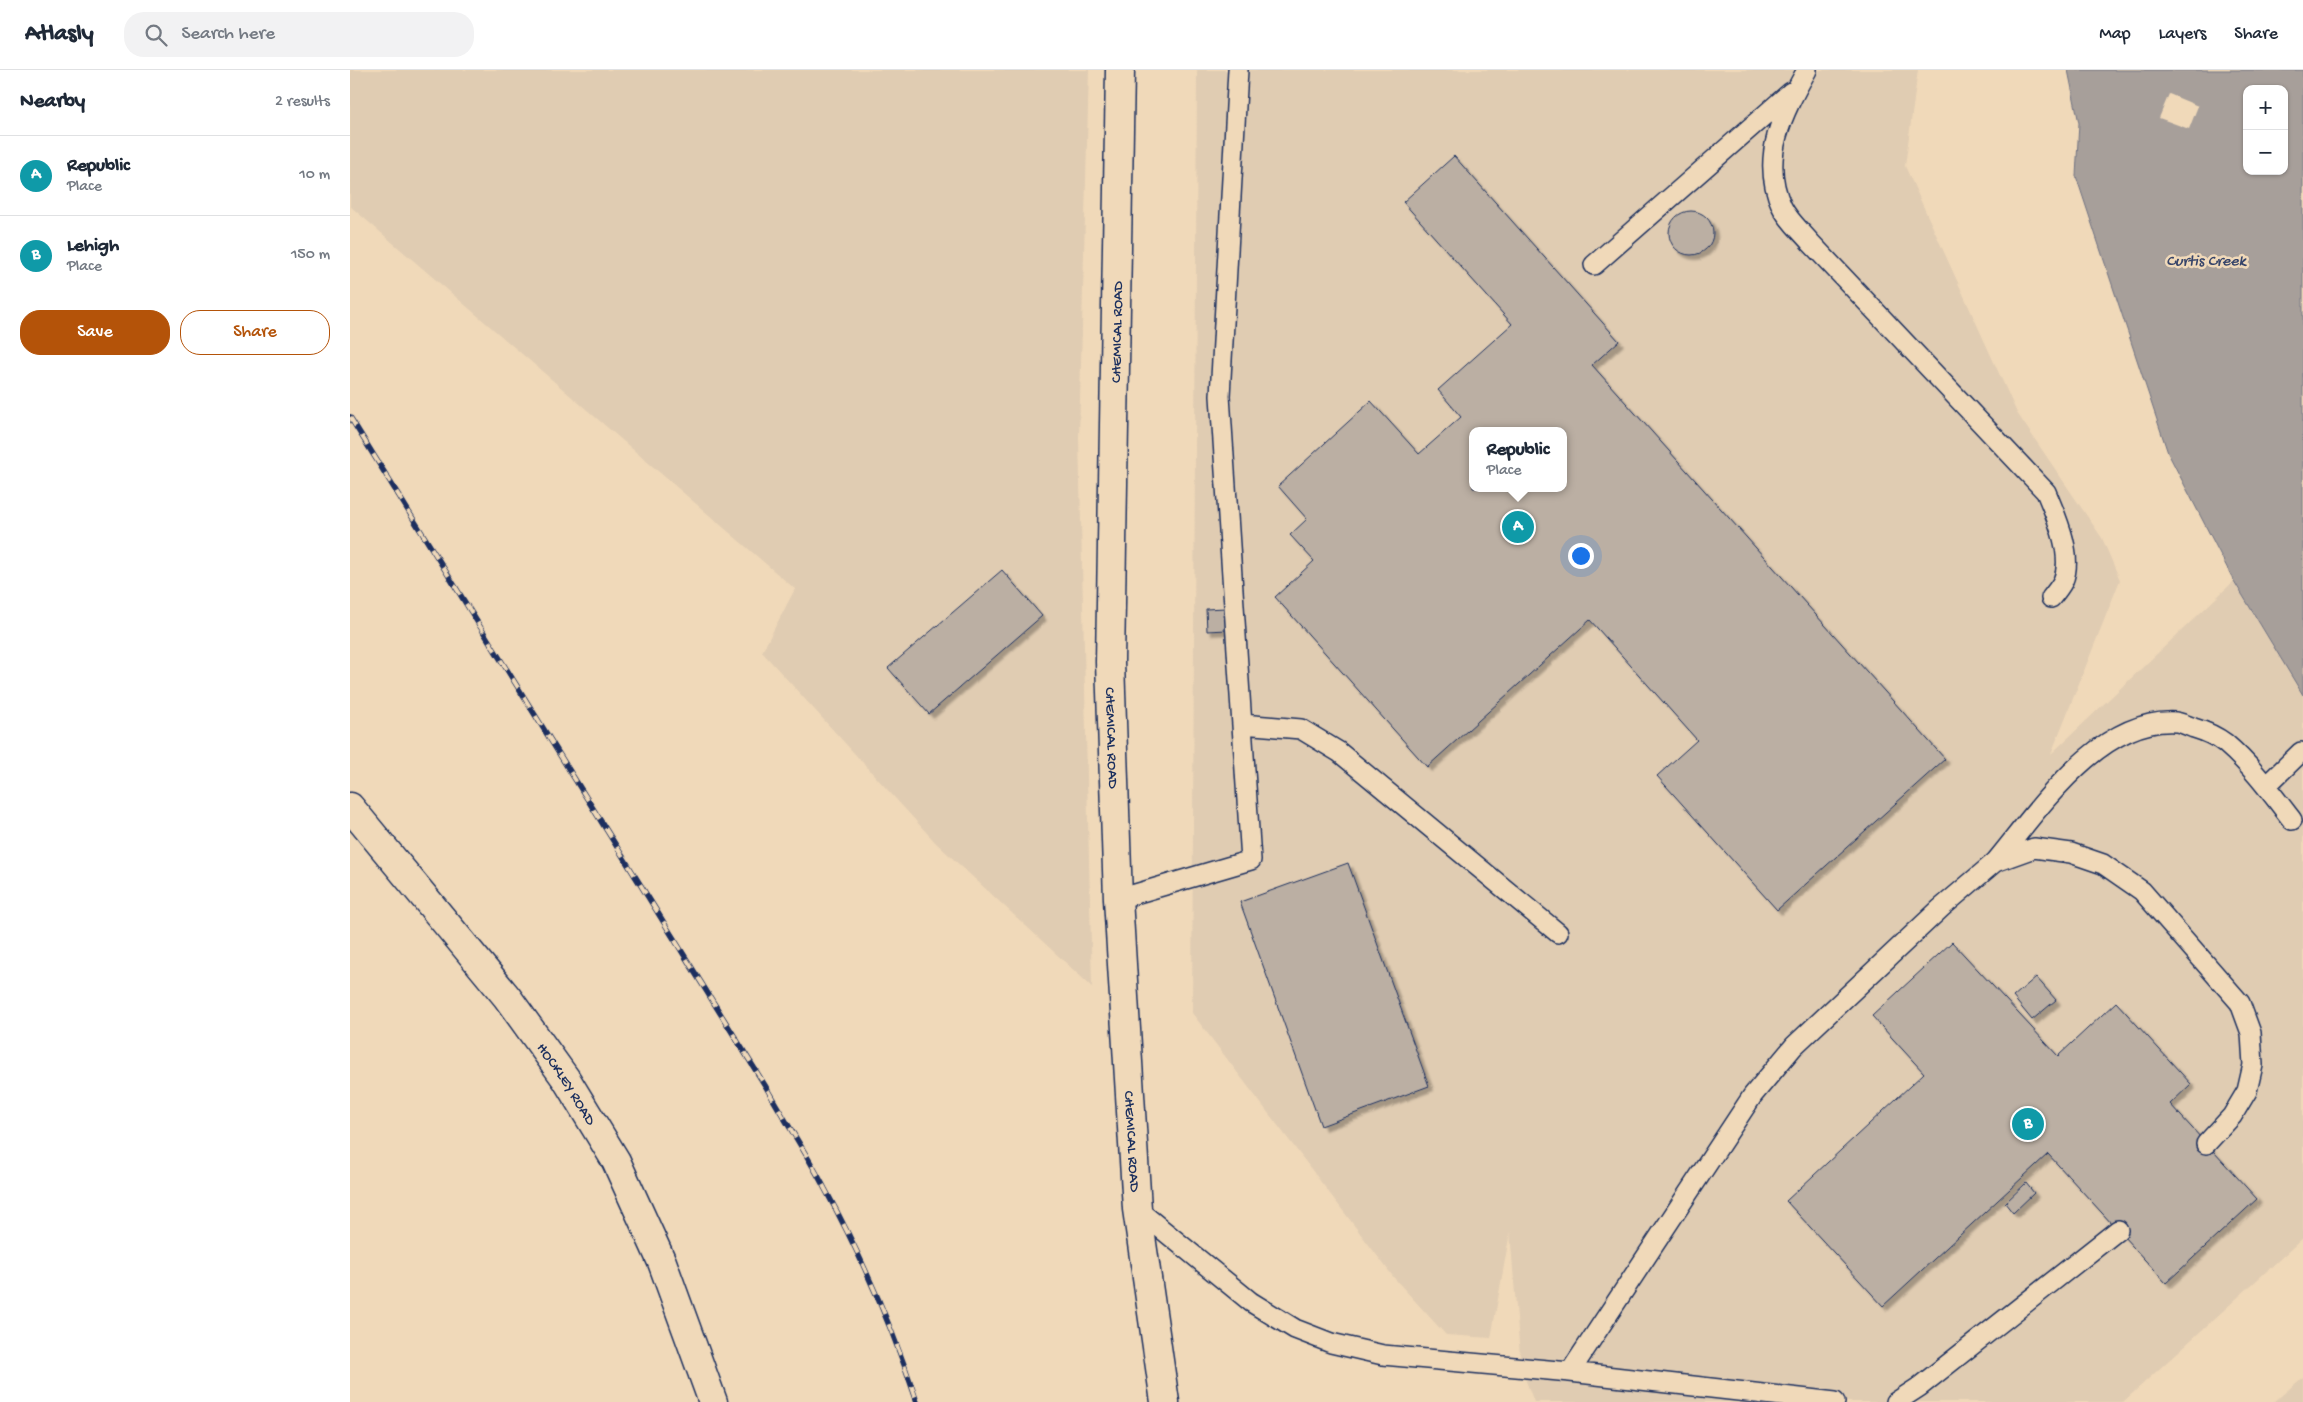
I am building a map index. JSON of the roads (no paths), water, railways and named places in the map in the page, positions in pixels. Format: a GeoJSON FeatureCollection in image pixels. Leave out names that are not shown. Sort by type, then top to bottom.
{"type":"FeatureCollection","features":[{"type":"Feature","properties":{"kind":"street","name":"CHEMICAL ROAD"},"geometry":{"type":"LineString","coordinates":[[1120,70],[1110,662],[1118,899],[1137,1209],[1165,1402]]}},
{"type":"Feature","properties":{"kind":"street","name":"HOCKLEY ROAD"},"geometry":{"type":"LineString","coordinates":[[350,807],[507,997],[566,1079],[616,1161],[662,1262],[714,1402]]}},
{"type":"Feature","properties":{"kind":"lane"},"geometry":{"type":"LineString","coordinates":[[1118,899],[1251,860],[1220,396],[1238,70]]}},
{"type":"Feature","properties":{"kind":"lane"},"geometry":{"type":"LineString","coordinates":[[1807,70],[1777,130],[1772,171],[1782,208],[1811,243],[2046,492],[2061,531],[2066,561],[2063,581],[2051,598]]}},
{"type":"Feature","properties":{"kind":"lane"},"geometry":{"type":"LineString","coordinates":[[1594,265],[1798,87]]}},
{"type":"Feature","properties":{"kind":"lane"},"geometry":{"type":"LineString","coordinates":[[1570,1372],[1753,1094],[1794,1046],[1941,908],[1995,862],[2055,790],[2081,763],[2109,740],[2136,727],[2176,722],[2203,731],[2224,742],[2266,786],[2292,820]]}},
{"type":"Feature","properties":{"kind":"lane"},"geometry":{"type":"LineString","coordinates":[[1242,724],[1301,730],[1339,752],[1558,933]]}},
{"type":"Feature","properties":{"kind":"lane"},"geometry":{"type":"LineString","coordinates":[[2266,786],[2301,752]]}},
{"type":"Feature","properties":{"kind":"lane"},"geometry":{"type":"LineString","coordinates":[[1995,862],[2034,848],[2071,853],[2103,864],[2142,890],[2240,1003],[2251,1033],[2253,1065],[2247,1091],[2232,1116],[2206,1144]]}},
{"type":"Feature","properties":{"kind":"lane"},"geometry":{"type":"LineString","coordinates":[[1137,1209],[1252,1302],[1295,1328],[1331,1343],[1383,1355],[1570,1372],[1835,1402]]}},
{"type":"Feature","properties":{"kind":"lane"},"geometry":{"type":"LineString","coordinates":[[1896,1402],[1919,1387],[2118,1230]]}},
{"type":"Feature","properties":{"kind":"water","name":"Curtis Creek"},"geometry":{"type":"Polygon","coordinates":[[[2068,70],[2303,70],[2303,695],[2234,581],[2168,453],[2076,176],[2079,123],[2068,70]]]}},
{"type":"Feature","properties":{"kind":"railway"},"geometry":{"type":"LineString","coordinates":[[350,417],[766,1087],[811,1163],[852,1241],[876,1294],[898,1347],[917,1402]]}},
{"type":"Feature","properties":{"kind":"place","name":"Republic"},"geometry":{"type":"Point","coordinates":[1518,527]}},
{"type":"Feature","properties":{"kind":"place","name":"Lehigh"},"geometry":{"type":"Point","coordinates":[2028,1124]}}]}
